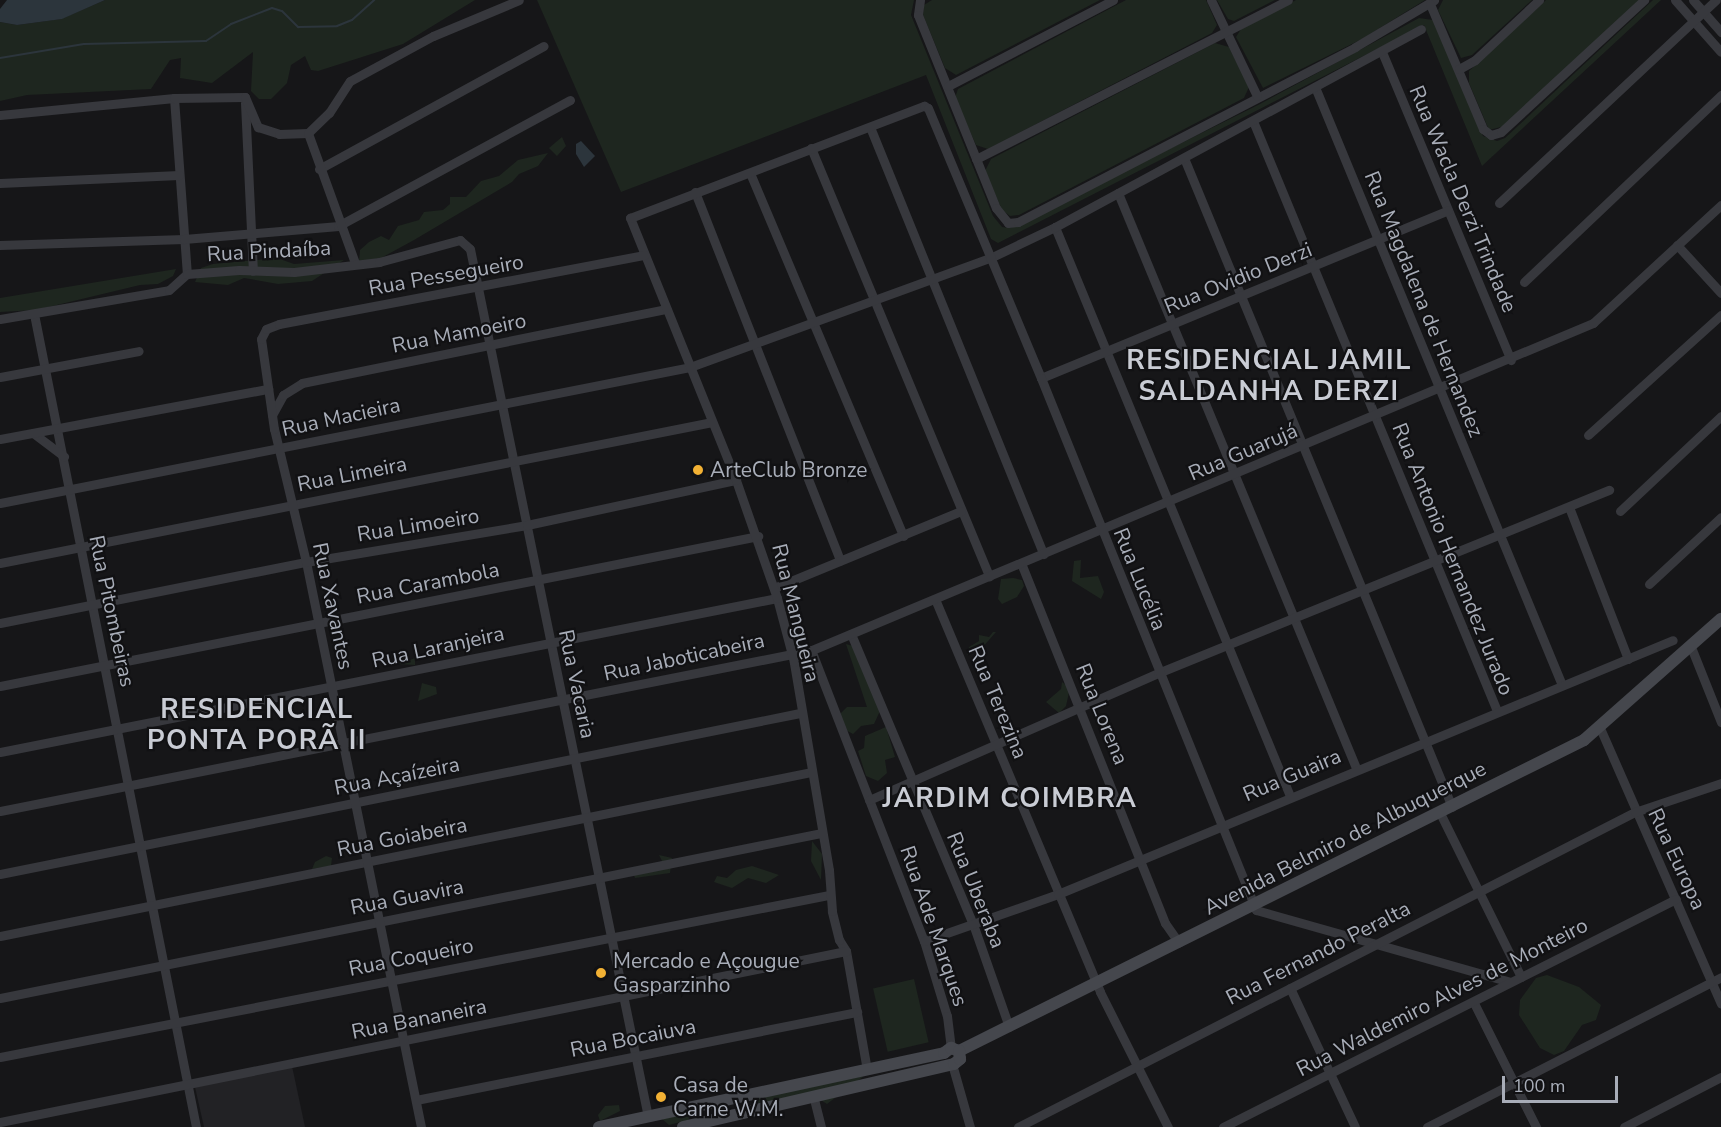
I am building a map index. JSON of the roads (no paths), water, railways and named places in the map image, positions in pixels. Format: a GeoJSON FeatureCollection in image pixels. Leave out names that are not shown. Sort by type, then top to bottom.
{"type":"FeatureCollection","features":[{"type":"Feature","properties":{"kind":"main road","name":"Avenida Belmiro de Albuquerque"},"geometry":{"type":"LineString","coordinates":[[599,1127],[649,1122],[952,1051],[1009,1027],[1179,943],[1256,909],[1600,728],[1721,619]]}},
{"type":"Feature","properties":{"kind":"main road"},"geometry":{"type":"LineString","coordinates":[[952,1051],[946,1062],[952,1064]]}},
{"type":"Feature","properties":{"kind":"main road"},"geometry":{"type":"LineString","coordinates":[[683,1127],[814,1099],[952,1064]]}},
{"type":"Feature","properties":{"kind":"street"},"geometry":{"type":"LineString","coordinates":[[245,97],[258,127],[279,134],[308,133],[329,113],[350,81],[434,36],[519,0]]}},
{"type":"Feature","properties":{"kind":"street"},"geometry":{"type":"LineString","coordinates":[[920,0],[918,15],[999,215],[1008,223],[1018,222],[1355,47],[1432,2],[1483,129],[1491,135],[1501,132],[1644,0]]}},
{"type":"Feature","properties":{"kind":"street"},"geometry":{"type":"LineString","coordinates":[[948,86],[1113,0]]}},
{"type":"Feature","properties":{"kind":"street"},"geometry":{"type":"LineString","coordinates":[[1211,0],[1257,96]]}},
{"type":"Feature","properties":{"kind":"street"},"geometry":{"type":"LineString","coordinates":[[976,159],[1288,0]]}},
{"type":"Feature","properties":{"kind":"street"},"geometry":{"type":"LineString","coordinates":[[1460,69],[1475,60],[1539,0]]}},
{"type":"Feature","properties":{"kind":"street"},"geometry":{"type":"LineString","coordinates":[[1675,0],[1721,52]]}},
{"type":"Feature","properties":{"kind":"street"},"geometry":{"type":"LineString","coordinates":[[1693,0],[1721,32]]}},
{"type":"Feature","properties":{"kind":"street"},"geometry":{"type":"LineString","coordinates":[[1499,203],[1716,0]]}},
{"type":"Feature","properties":{"kind":"street","name":"Rua Macieira"},"geometry":{"type":"LineString","coordinates":[[0,502],[278,448],[501,401],[690,367],[990,258],[1055,227],[1421,29]]}},
{"type":"Feature","properties":{"kind":"street"},"geometry":{"type":"LineString","coordinates":[[319,169],[544,46]]}},
{"type":"Feature","properties":{"kind":"street","name":"Rua Wacla Derzi Trindade"},"geometry":{"type":"LineString","coordinates":[[1382,52],[1511,360]]}},
{"type":"Feature","properties":{"kind":"street","name":"Rua Magdalena de Hernandez"},"geometry":{"type":"LineString","coordinates":[[1315,87],[1380,239],[1438,390],[1562,685]]}},
{"type":"Feature","properties":{"kind":"street"},"geometry":{"type":"LineString","coordinates":[[1524,282],[1721,95]]}},
{"type":"Feature","properties":{"kind":"street"},"geometry":{"type":"LineString","coordinates":[[0,115],[174,98],[245,97]]}},
{"type":"Feature","properties":{"kind":"street"},"geometry":{"type":"LineString","coordinates":[[245,97],[253,271]]}},
{"type":"Feature","properties":{"kind":"street"},"geometry":{"type":"LineString","coordinates":[[174,98],[187,274]]}},
{"type":"Feature","properties":{"kind":"street"},"geometry":{"type":"LineString","coordinates":[[0,245],[184,239],[252,231],[338,226],[570,100]]}},
{"type":"Feature","properties":{"kind":"street","name":"Rua Lucélia"},"geometry":{"type":"LineString","coordinates":[[870,127],[920,107],[928,108],[1041,378],[1158,673],[1256,909]]}},
{"type":"Feature","properties":{"kind":"street","name":"Rua Antonio Hernandez Jurado"},"geometry":{"type":"LineString","coordinates":[[1253,121],[1497,711]]}},
{"type":"Feature","properties":{"kind":"street"},"geometry":{"type":"LineString","coordinates":[[840,561],[757,344],[695,192],[870,127],[1043,554]]}},
{"type":"Feature","properties":{"kind":"street"},"geometry":{"type":"LineString","coordinates":[[308,133],[338,226],[355,263]]}},
{"type":"Feature","properties":{"kind":"street"},"geometry":{"type":"LineString","coordinates":[[811,148],[989,576]]}},
{"type":"Feature","properties":{"kind":"street"},"geometry":{"type":"LineString","coordinates":[[1184,158],[1301,447],[1426,740],[1446,810],[1480,891],[1521,977]]}},
{"type":"Feature","properties":{"kind":"street"},"geometry":{"type":"LineString","coordinates":[[750,173],[903,536]]}},
{"type":"Feature","properties":{"kind":"street"},"geometry":{"type":"LineString","coordinates":[[0,183],[179,175]]}},
{"type":"Feature","properties":{"kind":"street","name":"Rua Mangueira"},"geometry":{"type":"LineString","coordinates":[[695,192],[630,218],[758,536],[777,598],[792,652],[800,713],[829,870],[829,895],[836,931],[846,951],[867,1070]]}},
{"type":"Feature","properties":{"kind":"street"},"geometry":{"type":"LineString","coordinates":[[1118,193],[1292,621],[1356,768]]}},
{"type":"Feature","properties":{"kind":"street","name":"Rua Guarujá"},"geometry":{"type":"LineString","coordinates":[[811,650],[1511,360],[1593,323],[1721,205]]}},
{"type":"Feature","properties":{"kind":"street","name":"Rua Ovidio Derzi"},"geometry":{"type":"LineString","coordinates":[[1041,378],[1448,210]]}},
{"type":"Feature","properties":{"kind":"street"},"geometry":{"type":"LineString","coordinates":[[1055,227],[1290,796]]}},
{"type":"Feature","properties":{"kind":"street","name":"Rua Pindaíba"},"geometry":{"type":"LineString","coordinates":[[0,319],[169,290],[187,274],[294,272],[355,263],[379,262],[460,240],[470,249]]}},
{"type":"Feature","properties":{"kind":"street"},"geometry":{"type":"LineString","coordinates":[[1677,245],[1721,293]]}},
{"type":"Feature","properties":{"kind":"street","name":"Rua Vacaria"},"geometry":{"type":"LineString","coordinates":[[470,249],[527,525],[536,580],[649,1122]]}},
{"type":"Feature","properties":{"kind":"street","name":"Rua Pessegueiro"},"geometry":{"type":"LineString","coordinates":[[261,339],[266,329],[279,324],[478,289],[645,255]]}},
{"type":"Feature","properties":{"kind":"street","name":"Rua Mamoeiro"},"geometry":{"type":"LineString","coordinates":[[272,415],[284,395],[302,383],[667,309]]}},
{"type":"Feature","properties":{"kind":"street","name":"Rua Pitombeiras"},"geometry":{"type":"LineString","coordinates":[[34,314],[106,666],[196,1127]]}},
{"type":"Feature","properties":{"kind":"street"},"geometry":{"type":"LineString","coordinates":[[1588,435],[1721,315]]}},
{"type":"Feature","properties":{"kind":"street","name":"Rua Xavantes"},"geometry":{"type":"LineString","coordinates":[[261,339],[278,448],[306,562],[422,1127]]}},
{"type":"Feature","properties":{"kind":"street"},"geometry":{"type":"LineString","coordinates":[[0,377],[139,351]]}},
{"type":"Feature","properties":{"kind":"street"},"geometry":{"type":"LineString","coordinates":[[0,439],[268,389]]}},
{"type":"Feature","properties":{"kind":"street"},"geometry":{"type":"LineString","coordinates":[[1620,511],[1721,416]]}},
{"type":"Feature","properties":{"kind":"street","name":"Rua Limeira"},"geometry":{"type":"LineString","coordinates":[[0,563],[712,422]]}},
{"type":"Feature","properties":{"kind":"street"},"geometry":{"type":"LineString","coordinates":[[33,433],[64,456]]}},
{"type":"Feature","properties":{"kind":"street","name":"Rua Limoeiro"},"geometry":{"type":"LineString","coordinates":[[0,623],[306,562],[527,525],[736,480]]}},
{"type":"Feature","properties":{"kind":"street"},"geometry":{"type":"LineString","coordinates":[[869,800],[1158,673],[1292,621],[1610,490]]}},
{"type":"Feature","properties":{"kind":"street"},"geometry":{"type":"LineString","coordinates":[[1569,507],[1628,659]]}},
{"type":"Feature","properties":{"kind":"street"},"geometry":{"type":"LineString","coordinates":[[774,588],[961,511]]}},
{"type":"Feature","properties":{"kind":"street"},"geometry":{"type":"LineString","coordinates":[[1649,584],[1721,517]]}},
{"type":"Feature","properties":{"kind":"street","name":"Rua Carambola"},"geometry":{"type":"LineString","coordinates":[[0,686],[758,536]]}},
{"type":"Feature","properties":{"kind":"street","name":"Rua Lorena"},"geometry":{"type":"LineString","coordinates":[[1021,563],[1081,706],[1165,923],[1179,943]]}},
{"type":"Feature","properties":{"kind":"street","name":"Rua Laranjeira"},"geometry":{"type":"LineString","coordinates":[[0,752],[777,598]]}},
{"type":"Feature","properties":{"kind":"street","name":"Rua Terezina"},"geometry":{"type":"LineString","coordinates":[[935,599],[1097,985],[1168,1127]]}},
{"type":"Feature","properties":{"kind":"street","name":"Rua Uberaba"},"geometry":{"type":"LineString","coordinates":[[850,634],[910,782],[973,924],[1009,1027]]}},
{"type":"Feature","properties":{"kind":"street","name":"Rua Guaira"},"geometry":{"type":"LineString","coordinates":[[924,941],[1058,894],[1220,824],[1673,640]]}},
{"type":"Feature","properties":{"kind":"street"},"geometry":{"type":"LineString","coordinates":[[1691,647],[1721,722]]}},
{"type":"Feature","properties":{"kind":"street","name":"Rua Jaboticabeira"},"geometry":{"type":"LineString","coordinates":[[0,811],[811,650]]}},
{"type":"Feature","properties":{"kind":"street","name":"Rua Ade Marques"},"geometry":{"type":"LineString","coordinates":[[811,650],[924,941],[947,1016],[952,1051]]}},
{"type":"Feature","properties":{"kind":"street","name":"Rua Açaízeira"},"geometry":{"type":"LineString","coordinates":[[0,874],[800,713]]}},
{"type":"Feature","properties":{"kind":"street","name":"Rua Europa"},"geometry":{"type":"LineString","coordinates":[[1600,728],[1635,812],[1716,979],[1721,1004]]}},
{"type":"Feature","properties":{"kind":"street","name":"Rua Goiabeira"},"geometry":{"type":"LineString","coordinates":[[0,936],[586,820],[811,772]]}},
{"type":"Feature","properties":{"kind":"street","name":"Rua Fernando Peralta"},"geometry":{"type":"LineString","coordinates":[[1018,1127],[1373,943],[1635,812],[1721,783]]}},
{"type":"Feature","properties":{"kind":"street","name":"Rua Guavira"},"geometry":{"type":"LineString","coordinates":[[0,998],[821,833]]}},
{"type":"Feature","properties":{"kind":"street","name":"Rua Coqueiro"},"geometry":{"type":"LineString","coordinates":[[0,1057],[391,978],[829,895]]}},
{"type":"Feature","properties":{"kind":"street","name":"Rua Waldemiro Alves de Monteiro"},"geometry":{"type":"LineString","coordinates":[[1223,1127],[1677,899]]}},
{"type":"Feature","properties":{"kind":"street"},"geometry":{"type":"LineString","coordinates":[[1256,909],[1510,982]]}},
{"type":"Feature","properties":{"kind":"street","name":"Rua Bananeira"},"geometry":{"type":"LineString","coordinates":[[0,1122],[846,951]]}},
{"type":"Feature","properties":{"kind":"street"},"geometry":{"type":"LineString","coordinates":[[1427,1127],[1513,1086],[1716,979]]}},
{"type":"Feature","properties":{"kind":"street"},"geometry":{"type":"LineString","coordinates":[[1290,988],[1355,1127]]}},
{"type":"Feature","properties":{"kind":"street"},"geometry":{"type":"LineString","coordinates":[[1474,1002],[1513,1086],[1536,1127]]}},
{"type":"Feature","properties":{"kind":"street","name":"Rua Bocaiuva"},"geometry":{"type":"LineString","coordinates":[[416,1100],[857,1012]]}},
{"type":"Feature","properties":{"kind":"street"},"geometry":{"type":"LineString","coordinates":[[952,1064],[970,1127]]}},
{"type":"Feature","properties":{"kind":"street"},"geometry":{"type":"LineString","coordinates":[[1624,1127],[1721,1077]]}},
{"type":"Feature","properties":{"kind":"street"},"geometry":{"type":"LineString","coordinates":[[814,1099],[821,1127]]}},
{"type":"Feature","properties":{"kind":"waterway"},"geometry":{"type":"LineString","coordinates":[[0,58],[84,44],[206,41],[231,24],[272,8],[282,11],[298,27],[337,26],[352,20],[374,0]]}},
{"type":"Feature","properties":{"kind":"place","name":"ArteClub Bronze"},"geometry":{"type":"Point","coordinates":[698,470]}},
{"type":"Feature","properties":{"kind":"place","name":"Mercado e Açougue Gasparzinho"},"geometry":{"type":"Point","coordinates":[601,973]}},
{"type":"Feature","properties":{"kind":"place","name":"Casa de Carne W.M."},"geometry":{"type":"Point","coordinates":[661,1097]}},
{"type":"Feature","properties":{"kind":"district","name":"RESIDENCIAL JAMIL SALDANHA DERZI"},"geometry":{"type":"Point","coordinates":[1269,376]}},
{"type":"Feature","properties":{"kind":"district","name":"RESIDENCIAL PONTA PORÃ II"},"geometry":{"type":"Point","coordinates":[257,724]}},
{"type":"Feature","properties":{"kind":"district","name":"JARDIM COIMBRA"},"geometry":{"type":"Point","coordinates":[1010,799]}}]}
